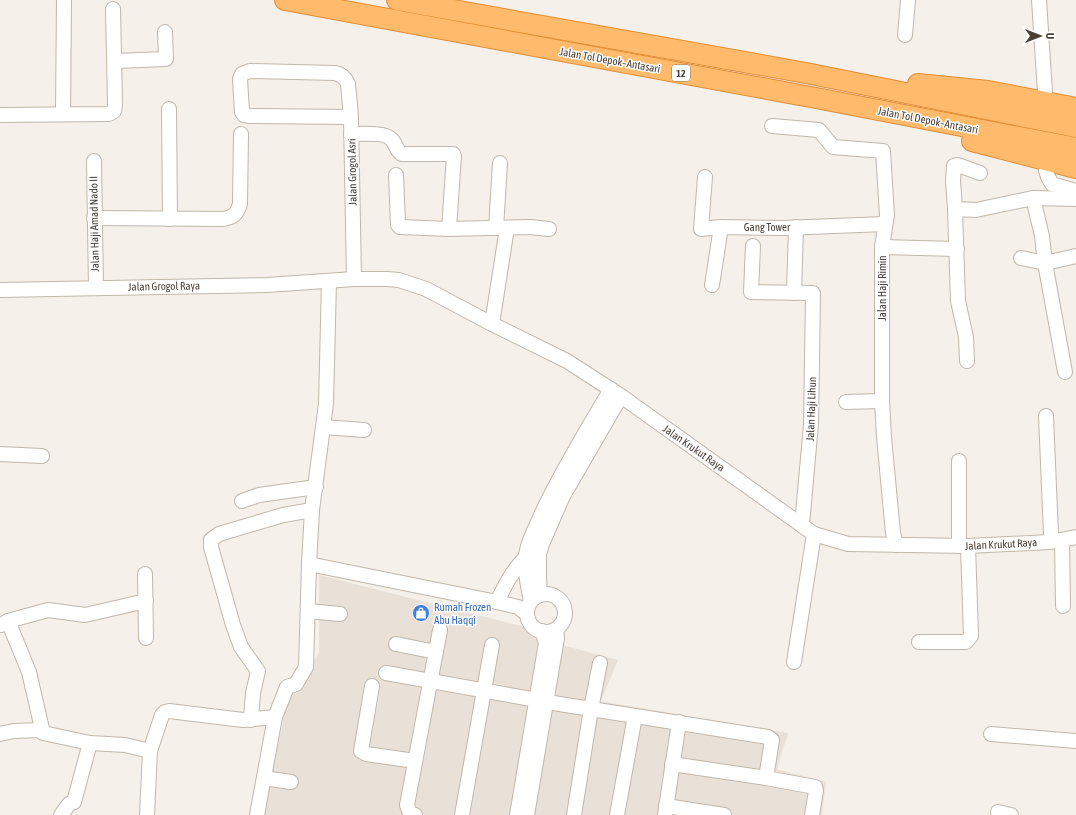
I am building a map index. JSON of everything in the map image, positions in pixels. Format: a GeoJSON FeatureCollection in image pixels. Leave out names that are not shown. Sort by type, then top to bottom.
{"type":"FeatureCollection","features":[{"type":"Feature","properties":{"kind":"highway","name":"Jalan Tol Depok–Antasari"},"geometry":{"type":"LineString","coordinates":[[285,0],[816,98],[1076,148]]}},
{"type":"Feature","properties":{"kind":"highway","name":"Jalan Tol Depok–Antasari"},"geometry":{"type":"LineString","coordinates":[[397,0],[806,74],[1076,127]]}},
{"type":"Feature","properties":{"kind":"highway"},"geometry":{"type":"LineString","coordinates":[[806,74],[988,91],[1076,108]]}},
{"type":"Feature","properties":{"kind":"highway"},"geometry":{"type":"LineString","coordinates":[[816,98],[1076,168]]}},
{"type":"Feature","properties":{"kind":"street"},"geometry":{"type":"LineString","coordinates":[[63,113],[64,0]]}},
{"type":"Feature","properties":{"kind":"street"},"geometry":{"type":"LineString","coordinates":[[905,35],[908,0]]}},
{"type":"Feature","properties":{"kind":"street"},"geometry":{"type":"LineString","coordinates":[[1039,0],[1045,92]]}},
{"type":"Feature","properties":{"kind":"street"},"geometry":{"type":"LineString","coordinates":[[0,115],[63,113],[109,114],[114,111],[113,8]]}},
{"type":"Feature","properties":{"kind":"street"},"geometry":{"type":"LineString","coordinates":[[114,61],[166,59],[165,32]]}},
{"type":"Feature","properties":{"kind":"street","name":"Jalan Grogol Asri"},"geometry":{"type":"LineString","coordinates":[[350,117],[244,115],[242,112],[240,79],[245,72],[250,71],[335,73],[346,79],[348,84],[350,117],[351,134],[354,279]]}},
{"type":"Feature","properties":{"kind":"street"},"geometry":{"type":"LineString","coordinates":[[169,109],[170,219]]}},
{"type":"Feature","properties":{"kind":"street","name":"Jalan Haji Rimin"},"geometry":{"type":"LineString","coordinates":[[772,126],[819,130],[833,147],[883,151],[887,215],[882,247],[882,401],[893,533],[896,545]]}},
{"type":"Feature","properties":{"kind":"street"},"geometry":{"type":"LineString","coordinates":[[94,218],[223,219],[233,217],[240,204],[241,134]]}},
{"type":"Feature","properties":{"kind":"street"},"geometry":{"type":"LineString","coordinates":[[351,134],[388,136],[393,140],[399,152],[402,154],[453,154],[449,228]]}},
{"type":"Feature","properties":{"kind":"street","name":"Jalan Haji Amad Nado II"},"geometry":{"type":"LineString","coordinates":[[94,161],[96,288]]}},
{"type":"Feature","properties":{"kind":"street"},"geometry":{"type":"LineString","coordinates":[[492,324],[501,228],[500,163]]}},
{"type":"Feature","properties":{"kind":"street"},"geometry":{"type":"LineString","coordinates":[[967,361],[966,337],[958,301],[953,181],[954,166],[958,165],[980,173]]}},
{"type":"Feature","properties":{"kind":"street"},"geometry":{"type":"LineString","coordinates":[[1046,170],[1052,184],[1076,191]]}},
{"type":"Feature","properties":{"kind":"street"},"geometry":{"type":"LineString","coordinates":[[396,175],[398,225],[403,228],[530,227],[549,229]]}},
{"type":"Feature","properties":{"kind":"street","name":"Gang Tower"},"geometry":{"type":"LineString","coordinates":[[704,177],[701,229],[721,227],[783,228],[885,224]]}},
{"type":"Feature","properties":{"kind":"street"},"geometry":{"type":"LineString","coordinates":[[955,209],[976,210],[1033,198],[1076,199]]}},
{"type":"Feature","properties":{"kind":"street"},"geometry":{"type":"LineString","coordinates":[[1033,198],[1042,236],[1045,264],[1066,372]]}},
{"type":"Feature","properties":{"kind":"street"},"geometry":{"type":"LineString","coordinates":[[712,285],[721,227]]}},
{"type":"Feature","properties":{"kind":"street"},"geometry":{"type":"LineString","coordinates":[[753,246],[751,292],[794,293],[796,227]]}},
{"type":"Feature","properties":{"kind":"street"},"geometry":{"type":"LineString","coordinates":[[882,247],[957,249]]}},
{"type":"Feature","properties":{"kind":"street"},"geometry":{"type":"LineString","coordinates":[[1021,258],[1045,264],[1076,256]]}},
{"type":"Feature","properties":{"kind":"street","name":"Jalan Krukut Raya"},"geometry":{"type":"LineString","coordinates":[[329,281],[387,279],[399,280],[426,289],[567,361],[616,393],[814,534],[848,544],[964,546],[1058,545],[1076,537]]}},
{"type":"Feature","properties":{"kind":"street"},"geometry":{"type":"LineString","coordinates":[[257,815],[275,718],[287,686],[296,684],[306,667],[312,510],[326,404],[329,281]]}},
{"type":"Feature","properties":{"kind":"street","name":"Jalan Grogol Raya"},"geometry":{"type":"LineString","coordinates":[[0,290],[267,285],[329,281]]}},
{"type":"Feature","properties":{"kind":"street","name":"Jalan Haji Lihun"},"geometry":{"type":"LineString","coordinates":[[794,293],[813,294],[812,424],[802,525]]}},
{"type":"Feature","properties":{"kind":"street"},"geometry":{"type":"LineString","coordinates":[[497,602],[509,577],[517,566],[542,544],[563,496],[616,393]]}},
{"type":"Feature","properties":{"kind":"street"},"geometry":{"type":"LineString","coordinates":[[846,402],[882,401]]}},
{"type":"Feature","properties":{"kind":"street"},"geometry":{"type":"LineString","coordinates":[[1046,416],[1051,534],[1058,545],[1062,572],[1063,606]]}},
{"type":"Feature","properties":{"kind":"street"},"geometry":{"type":"LineString","coordinates":[[323,427],[364,430]]}},
{"type":"Feature","properties":{"kind":"street"},"geometry":{"type":"LineString","coordinates":[[0,454],[42,456]]}},
{"type":"Feature","properties":{"kind":"street"},"geometry":{"type":"LineString","coordinates":[[919,642],[966,642],[971,636],[959,462]]}},
{"type":"Feature","properties":{"kind":"street"},"geometry":{"type":"LineString","coordinates":[[242,501],[259,495],[316,487]]}},
{"type":"Feature","properties":{"kind":"street"},"geometry":{"type":"LineString","coordinates":[[251,720],[253,694],[258,671],[241,647],[233,625],[211,547],[211,540],[219,534],[283,515],[312,510]]}},
{"type":"Feature","properties":{"kind":"street"},"geometry":{"type":"LineString","coordinates":[[794,662],[814,534]]}},
{"type":"Feature","properties":{"kind":"street"},"geometry":{"type":"LineString","coordinates":[[309,564],[497,602],[529,605],[546,594],[556,597],[563,605],[565,610],[563,621],[549,630],[537,630],[530,623],[529,605],[527,582],[530,554]]}},
{"type":"Feature","properties":{"kind":"street"},"geometry":{"type":"LineString","coordinates":[[145,574],[146,638]]}},
{"type":"Feature","properties":{"kind":"street"},"geometry":{"type":"LineString","coordinates":[[146,601],[85,615],[48,610],[4,624],[29,672],[42,730],[44,733],[90,743],[125,745],[150,751]]}},
{"type":"Feature","properties":{"kind":"street"},"geometry":{"type":"LineString","coordinates":[[308,611],[340,614]]}},
{"type":"Feature","properties":{"kind":"street"},"geometry":{"type":"LineString","coordinates":[[415,815],[410,813],[407,805],[440,630]]}},
{"type":"Feature","properties":{"kind":"street"},"geometry":{"type":"LineString","coordinates":[[523,809],[542,701],[557,638],[549,630]]}},
{"type":"Feature","properties":{"kind":"street"},"geometry":{"type":"LineString","coordinates":[[396,644],[436,652]]}},
{"type":"Feature","properties":{"kind":"street"},"geometry":{"type":"LineString","coordinates":[[462,815],[492,645]]}},
{"type":"Feature","properties":{"kind":"street"},"geometry":{"type":"LineString","coordinates":[[574,815],[600,663]]}},
{"type":"Feature","properties":{"kind":"street"},"geometry":{"type":"LineString","coordinates":[[386,673],[542,701],[768,737],[772,740],[766,778]]}},
{"type":"Feature","properties":{"kind":"street"},"geometry":{"type":"LineString","coordinates":[[372,686],[361,751],[366,754],[415,761]]}},
{"type":"Feature","properties":{"kind":"street"},"geometry":{"type":"LineString","coordinates":[[147,815],[150,751],[162,715],[165,712],[169,711],[220,718],[251,720],[275,718]]}},
{"type":"Feature","properties":{"kind":"street"},"geometry":{"type":"LineString","coordinates":[[617,815],[635,716]]}},
{"type":"Feature","properties":{"kind":"street"},"geometry":{"type":"LineString","coordinates":[[679,722],[666,810],[724,815]]}},
{"type":"Feature","properties":{"kind":"street"},"geometry":{"type":"LineString","coordinates":[[0,734],[14,731],[42,730]]}},
{"type":"Feature","properties":{"kind":"street"},"geometry":{"type":"LineString","coordinates":[[991,734],[1076,741]]}},
{"type":"Feature","properties":{"kind":"street"},"geometry":{"type":"LineString","coordinates":[[61,815],[69,804],[74,802],[90,743]]}},
{"type":"Feature","properties":{"kind":"street"},"geometry":{"type":"LineString","coordinates":[[672,764],[815,787],[816,791],[812,815]]}},
{"type":"Feature","properties":{"kind":"street"},"geometry":{"type":"LineString","coordinates":[[264,778],[291,782]]}},
{"type":"Feature","properties":{"kind":"shaded area"},"geometry":{"type":"Polygon","coordinates":[[[319,575],[521,626],[566,646],[618,660],[601,701],[788,733],[777,769],[826,782],[822,815],[264,815],[287,701],[319,653],[319,575]]]}},
{"type":"Feature","properties":{"kind":"place","name":"Rumah Frozen Abu Haqqi"},"geometry":{"type":"Point","coordinates":[421,613]}}]}
